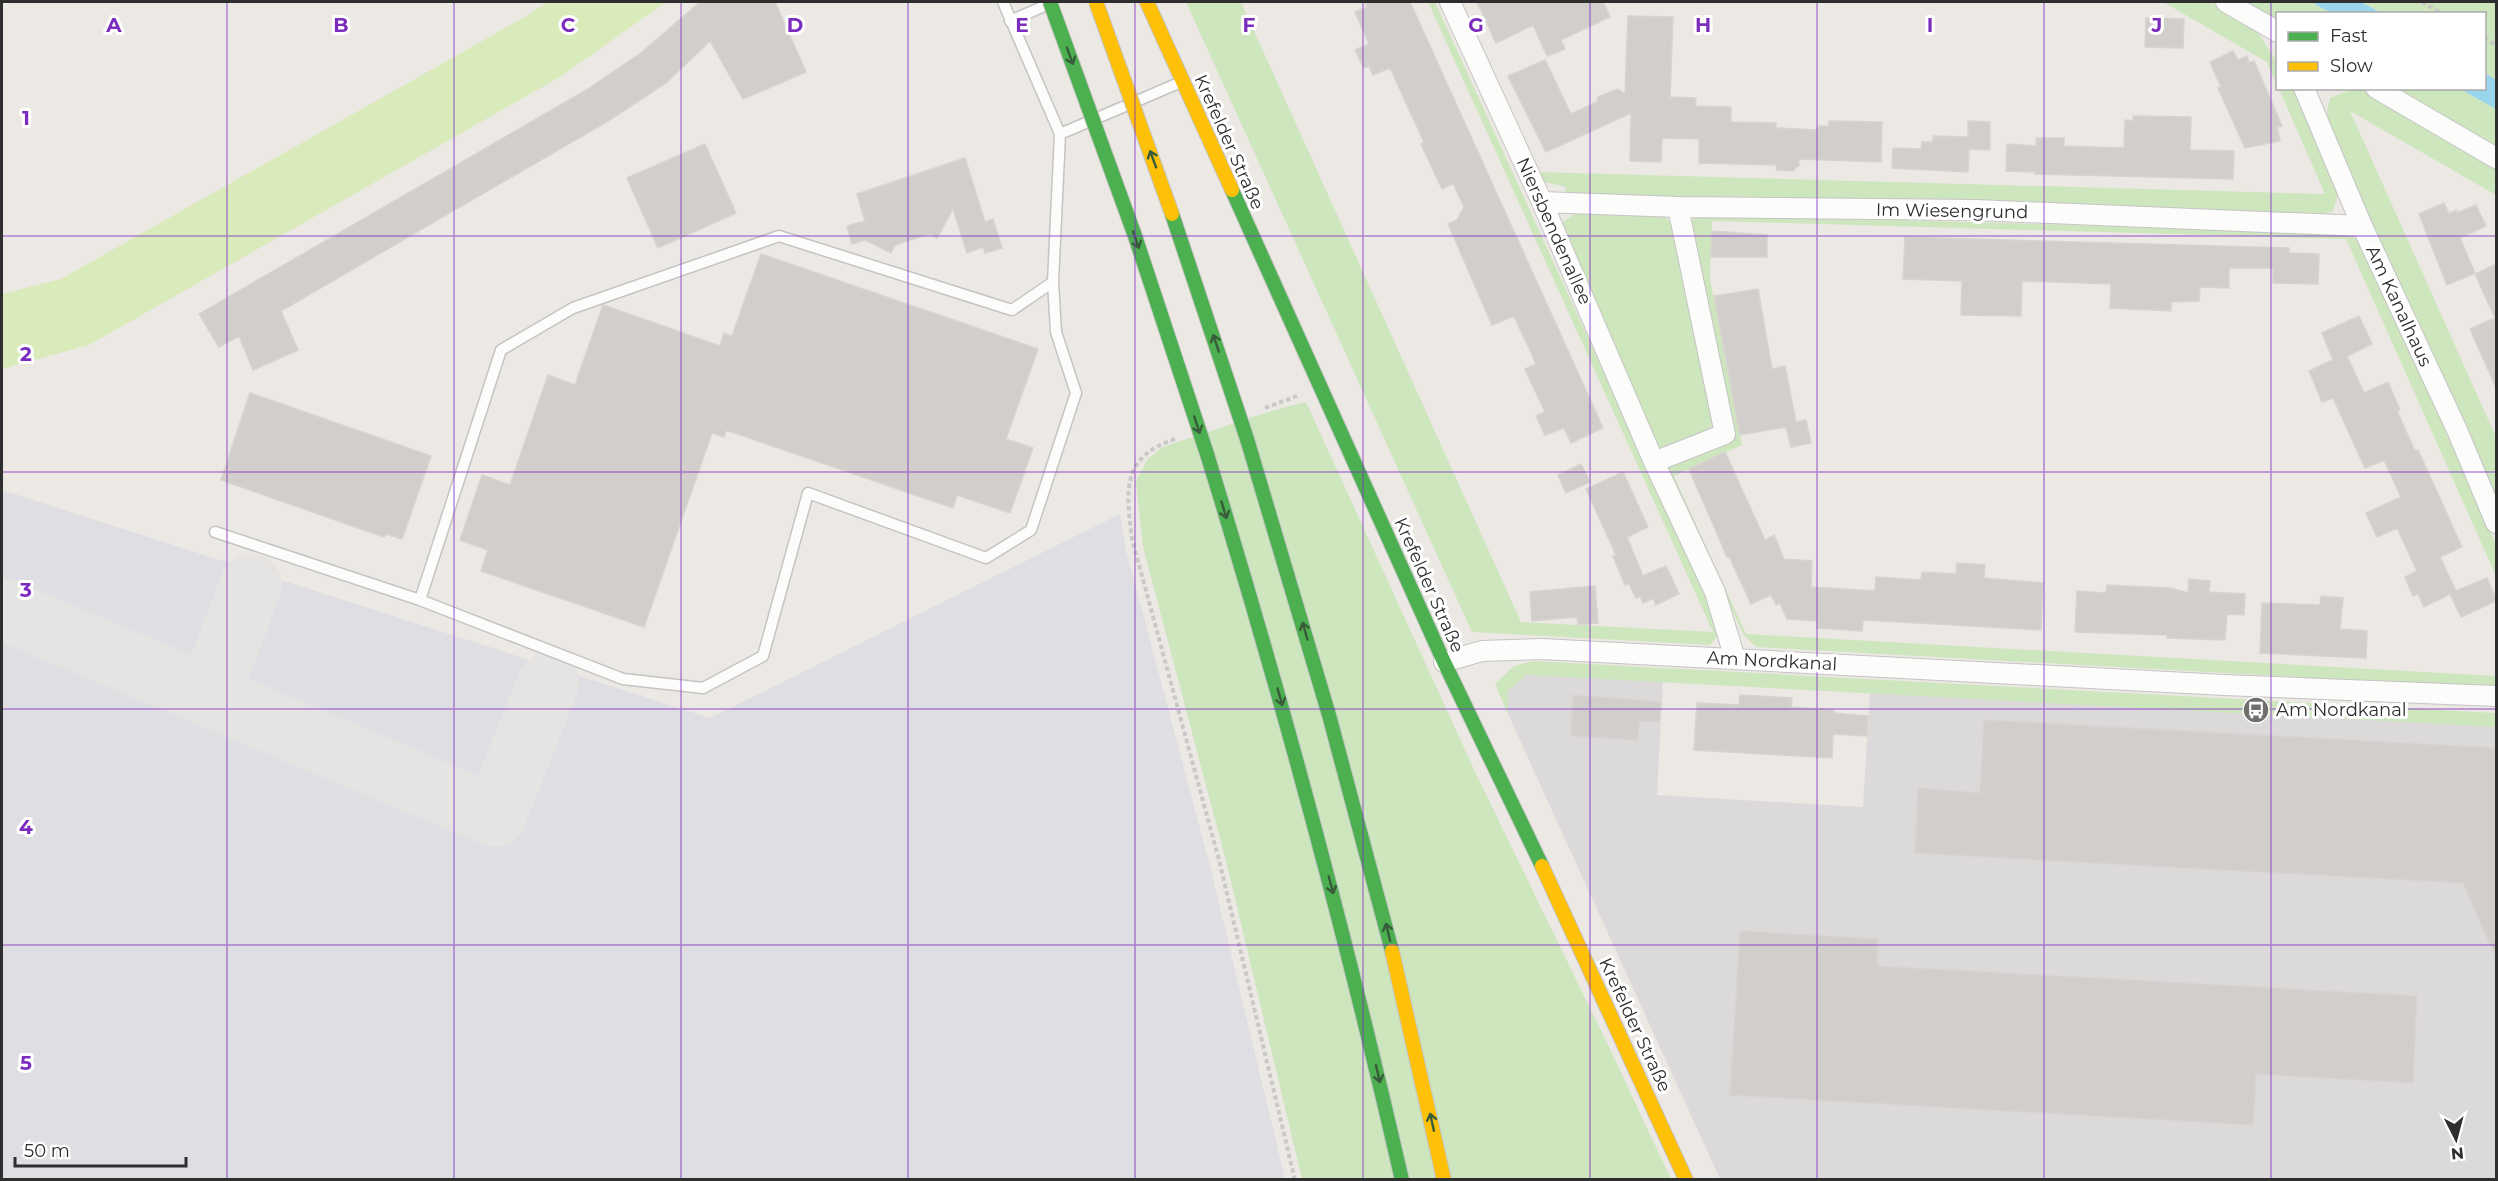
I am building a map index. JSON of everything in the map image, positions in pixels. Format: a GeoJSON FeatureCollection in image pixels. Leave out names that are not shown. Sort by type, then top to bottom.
{"type":"FeatureCollection","features":[{"type":"Feature","properties":{"kind":"main road"},"geometry":{"type":"LineString","coordinates":[[1050,2],[1135,236],[1207,454],[1261,630],[1354,973],[1402,1179]]}},
{"type":"Feature","properties":{"kind":"main road"},"geometry":{"type":"LineString","coordinates":[[1096,2],[1183,245],[1247,439],[1319,678],[1382,909],[1444,1179]]}},
{"type":"Feature","properties":{"kind":"main road","name":"Krefelder Straße"},"geometry":{"type":"LineString","coordinates":[[1147,2],[1444,662],[1546,874],[1686,1179]]}},
{"type":"Feature","properties":{"kind":"street","name":"Niersbendenallee"},"geometry":{"type":"LineString","coordinates":[[1450,2],[1542,202],[1654,462],[1715,592],[1735,659]]}},
{"type":"Feature","properties":{"kind":"street"},"geometry":{"type":"LineString","coordinates":[[2226,2],[2276,31]]}},
{"type":"Feature","properties":{"kind":"street","name":"Am Kanalhaus"},"geometry":{"type":"LineString","coordinates":[[2305,90],[2362,226],[2457,430],[2496,523]]}},
{"type":"Feature","properties":{"kind":"street"},"geometry":{"type":"LineString","coordinates":[[2379,90],[2496,158]]}},
{"type":"Feature","properties":{"kind":"street","name":"Im Wiesengrund"},"geometry":{"type":"LineString","coordinates":[[1542,202],[1678,207],[1976,210],[2362,226]]}},
{"type":"Feature","properties":{"kind":"street"},"geometry":{"type":"LineString","coordinates":[[1654,462],[1725,434],[1678,207]]}},
{"type":"Feature","properties":{"kind":"street","name":"Am Nordkanal"},"geometry":{"type":"LineString","coordinates":[[1444,662],[1482,651],[1531,649],[2496,696]]}},
{"type":"Feature","properties":{"kind":"lane"},"geometry":{"type":"LineString","coordinates":[[215,532],[420,600],[623,679],[704,688],[763,656],[807,493],[986,558],[1031,530],[1076,393],[1056,332],[1053,282],[1060,134],[1003,2]]}},
{"type":"Feature","properties":{"kind":"lane"},"geometry":{"type":"LineString","coordinates":[[1010,21],[1055,2]]}},
{"type":"Feature","properties":{"kind":"lane"},"geometry":{"type":"LineString","coordinates":[[1060,134],[1182,82]]}},
{"type":"Feature","properties":{"kind":"lane"},"geometry":{"type":"LineString","coordinates":[[420,600],[501,350],[573,308],[779,236],[1012,310],[1053,282]]}},
{"type":"Feature","properties":{"kind":"path"},"geometry":{"type":"LineString","coordinates":[[2422,2],[2432,4]]}},
{"type":"Feature","properties":{"kind":"path"},"geometry":{"type":"LineString","coordinates":[[1254,411],[1321,388]]}},
{"type":"Feature","properties":{"kind":"path"},"geometry":{"type":"LineString","coordinates":[[1177,438],[1146,452],[1134,471],[1128,492],[1132,539],[1219,860],[1295,1179]]}},
{"type":"Feature","properties":{"kind":"shaded area"},"geometry":{"type":"Polygon","coordinates":[[[2,490],[710,718],[1120,514],[1126,550],[1212,874],[1285,1179],[2,1179],[2,490]]]}},
{"type":"Feature","properties":{"kind":"shaded area"},"geometry":{"type":"Polygon","coordinates":[[[1526,675],[1663,681],[1657,795],[1863,807],[1870,693],[2496,727],[2496,1179],[1720,1179],[1508,714],[1508,691],[1526,675]]]}},
{"type":"Feature","properties":{"kind":"green space"},"geometry":{"type":"Polygon","coordinates":[[[547,2],[666,2],[560,77],[89,345],[2,369],[2,294],[61,279],[528,15],[547,2]]]}},
{"type":"Feature","properties":{"kind":"green space"},"geometry":{"type":"Polygon","coordinates":[[[1186,2],[1241,2],[1521,622],[1713,632],[1428,2],[1435,2],[1719,625],[1720,633],[1710,645],[1472,632],[1186,2]]]}},
{"type":"Feature","properties":{"kind":"green space"},"geometry":{"type":"Polygon","coordinates":[[[2163,2],[2211,2],[2253,25],[2276,60],[2276,84],[2267,62],[2163,2]]]}},
{"type":"Feature","properties":{"kind":"green space"},"geometry":{"type":"Polygon","coordinates":[[[2240,2],[2311,2],[2329,12],[2276,12],[2276,22],[2240,2]]]}},
{"type":"Feature","properties":{"kind":"green space"},"geometry":{"type":"Polygon","coordinates":[[[2361,2],[2496,2],[2496,80],[2486,74],[2486,12],[2380,12],[2361,2]]]}},
{"type":"Feature","properties":{"kind":"green space"},"geometry":{"type":"Polygon","coordinates":[[[2279,90],[2293,90],[2339,192],[2333,211],[2323,214],[1565,196],[1566,187],[1540,181],[1536,172],[2325,194],[2279,90]]]}},
{"type":"Feature","properties":{"kind":"green space"},"geometry":{"type":"Polygon","coordinates":[[[2350,90],[2364,90],[2496,166],[2496,195],[2350,111],[2496,437],[2496,505],[2325,121],[2330,98],[2350,90]]]}},
{"type":"Feature","properties":{"kind":"green space"},"geometry":{"type":"Polygon","coordinates":[[[2392,90],[2462,90],[2496,109],[2496,151],[2392,90]]]}},
{"type":"Feature","properties":{"kind":"green space"},"geometry":{"type":"Polygon","coordinates":[[[1578,212],[1658,213],[1669,220],[1676,236],[1712,425],[1709,431],[1666,449],[1659,449],[1562,235],[1559,224],[1578,212]]]}},
{"type":"Feature","properties":{"kind":"green space"},"geometry":{"type":"Polygon","coordinates":[[[1696,214],[2343,233],[2361,241],[2496,545],[2496,576],[2346,239],[1712,221],[1710,279],[1742,445],[1674,476],[1746,634],[2496,676],[2496,688],[1756,647],[1743,634],[1668,468],[1731,441],[1692,221],[1696,214]]]}},
{"type":"Feature","properties":{"kind":"green space"},"geometry":{"type":"Polygon","coordinates":[[[1306,402],[1477,776],[1671,1179],[1302,1179],[1226,861],[1143,547],[1136,481],[1147,460],[1163,447],[1271,411],[1306,402]]]}},
{"type":"Feature","properties":{"kind":"green space"},"geometry":{"type":"Polygon","coordinates":[[[1533,661],[2496,713],[2496,727],[1526,675],[1508,691],[1508,714],[1495,684],[1514,666],[1533,661]]]}},
{"type":"Feature","properties":{"kind":"water"},"geometry":{"type":"Polygon","coordinates":[[[2311,2],[2361,2],[2380,12],[2329,12],[2311,2]]]}},
{"type":"Feature","properties":{"kind":"water"},"geometry":{"type":"Polygon","coordinates":[[[2486,74],[2496,80],[2496,109],[2462,90],[2486,90],[2486,74]]]}},
{"type":"Feature","properties":{"kind":"building"},"geometry":{"type":"Polygon","coordinates":[[[700,2],[775,2],[806,72],[743,99],[710,41],[666,83],[608,121],[281,311],[298,350],[253,370],[239,336],[219,347],[199,314],[588,89],[642,52],[700,2]]]}},
{"type":"Feature","properties":{"kind":"building"},"geometry":{"type":"Polygon","coordinates":[[[1365,2],[1410,2],[1603,428],[1571,443],[1564,428],[1545,435],[1536,416],[1545,412],[1525,369],[1536,364],[1514,316],[1492,325],[1448,224],[1457,220],[1464,207],[1453,183],[1442,189],[1421,144],[1424,142],[1390,68],[1373,75],[1369,66],[1364,68],[1355,50],[1369,44],[1355,12],[1367,7],[1365,2]]]}},
{"type":"Feature","properties":{"kind":"building"},"geometry":{"type":"Polygon","coordinates":[[[1477,2],[1603,2],[1610,17],[1561,40],[1565,49],[1547,56],[1533,25],[1496,43],[1477,2]]]}},
{"type":"Feature","properties":{"kind":"building"},"geometry":{"type":"Polygon","coordinates":[[[1628,16],[1673,17],[1670,97],[1696,98],[1695,106],[1731,107],[1731,122],[1776,123],[1776,128],[1817,130],[1818,126],[1829,126],[1829,121],[1882,122],[1881,162],[1799,159],[1799,166],[1794,171],[1777,170],[1776,165],[1699,163],[1699,139],[1662,138],[1661,162],[1630,161],[1631,113],[1546,152],[1508,76],[1545,60],[1571,114],[1597,102],[1598,97],[1618,89],[1625,94],[1628,16]]]}},
{"type":"Feature","properties":{"kind":"building"},"geometry":{"type":"Polygon","coordinates":[[[2146,18],[2184,19],[2183,48],[2145,47],[2146,18]]]}},
{"type":"Feature","properties":{"kind":"building"},"geometry":{"type":"Polygon","coordinates":[[[2233,51],[2238,60],[2247,56],[2249,63],[2254,61],[2282,126],[2277,127],[2280,141],[2245,148],[2218,88],[2221,87],[2210,62],[2233,51]]]}},
{"type":"Feature","properties":{"kind":"building"},"geometry":{"type":"Polygon","coordinates":[[[2133,116],[2191,117],[2190,150],[2234,151],[2233,179],[2035,174],[2035,172],[2006,171],[2007,144],[2036,146],[2036,138],[2064,138],[2064,146],[2124,148],[2125,120],[2133,121],[2133,116]]]}},
{"type":"Feature","properties":{"kind":"building"},"geometry":{"type":"Polygon","coordinates":[[[1968,121],[1990,122],[1990,150],[1969,149],[1968,172],[1892,168],[1893,148],[1921,149],[1922,142],[1933,142],[1933,136],[1968,137],[1968,121]]]}},
{"type":"Feature","properties":{"kind":"building"},"geometry":{"type":"Polygon","coordinates":[[[705,144],[736,213],[658,248],[627,178],[705,144]]]}},
{"type":"Feature","properties":{"kind":"building"},"geometry":{"type":"Polygon","coordinates":[[[965,158],[985,222],[993,219],[1002,248],[985,253],[983,247],[967,253],[953,209],[937,238],[930,234],[904,242],[895,245],[891,253],[865,240],[852,244],[847,226],[865,221],[857,194],[965,158]]]}},
{"type":"Feature","properties":{"kind":"building"},"geometry":{"type":"Polygon","coordinates":[[[2444,203],[2449,214],[2476,205],[2486,226],[2460,238],[2475,273],[2447,285],[2419,214],[2444,203]]]}},
{"type":"Feature","properties":{"kind":"building"},"geometry":{"type":"Polygon","coordinates":[[[1712,231],[1767,235],[1767,257],[1711,257],[1712,231]]]}},
{"type":"Feature","properties":{"kind":"building"},"geometry":{"type":"Polygon","coordinates":[[[1905,237],[2289,248],[2289,253],[2319,254],[2318,284],[2273,283],[2273,268],[2229,268],[2229,288],[2200,287],[2199,301],[2171,302],[2171,311],[2110,308],[2111,284],[2022,281],[2021,316],[1961,315],[1962,281],[1903,279],[1905,237]]]}},
{"type":"Feature","properties":{"kind":"building"},"geometry":{"type":"Polygon","coordinates":[[[761,254],[1038,349],[1006,439],[1033,448],[1010,513],[957,495],[953,508],[726,430],[724,437],[712,433],[644,627],[481,571],[488,550],[460,540],[482,475],[510,485],[548,375],[575,385],[603,305],[720,346],[724,333],[732,336],[761,254]]]}},
{"type":"Feature","properties":{"kind":"building"},"geometry":{"type":"Polygon","coordinates":[[[2496,264],[2496,388],[2470,329],[2495,318],[2475,274],[2496,264]]]}},
{"type":"Feature","properties":{"kind":"building"},"geometry":{"type":"Polygon","coordinates":[[[1758,289],[1772,369],[1785,366],[1796,422],[1806,420],[1811,443],[1791,447],[1786,427],[1740,435],[1714,296],[1758,289]]]}},
{"type":"Feature","properties":{"kind":"building"},"geometry":{"type":"Polygon","coordinates":[[[2359,316],[2372,344],[2347,356],[2364,393],[2388,382],[2400,410],[2397,411],[2415,451],[2418,450],[2462,547],[2440,557],[2456,591],[2487,578],[2496,599],[2461,617],[2450,594],[2424,607],[2418,594],[2413,596],[2405,577],[2417,571],[2397,528],[2377,537],[2366,513],[2401,497],[2384,460],[2365,468],[2333,398],[2322,402],[2309,371],[2333,360],[2322,333],[2359,316]]]}},
{"type":"Feature","properties":{"kind":"building"},"geometry":{"type":"Polygon","coordinates":[[[250,393],[431,456],[402,539],[386,534],[384,537],[221,480],[250,393]]]}},
{"type":"Feature","properties":{"kind":"building"},"geometry":{"type":"Polygon","coordinates":[[[1725,452],[1765,540],[1774,535],[1784,559],[1812,561],[1811,587],[1875,591],[1876,577],[1921,580],[1922,572],[1956,574],[1957,563],[1985,565],[1984,578],[2043,583],[2041,630],[1863,620],[1862,631],[1817,628],[1817,621],[1787,619],[1780,603],[1776,605],[1771,595],[1751,604],[1729,556],[1727,557],[1689,469],[1725,452]]]}},
{"type":"Feature","properties":{"kind":"building"},"geometry":{"type":"Polygon","coordinates":[[[1581,464],[1590,482],[1566,493],[1558,475],[1581,464]]]}},
{"type":"Feature","properties":{"kind":"building"},"geometry":{"type":"Polygon","coordinates":[[[1623,472],[1648,527],[1627,537],[1643,576],[1666,566],[1679,594],[1656,605],[1653,598],[1643,603],[1640,596],[1636,598],[1629,584],[1625,585],[1613,556],[1616,555],[1586,489],[1623,472]]]}},
{"type":"Feature","properties":{"kind":"building"},"geometry":{"type":"Polygon","coordinates":[[[2189,579],[2210,581],[2209,592],[2245,594],[2244,615],[2227,614],[2225,640],[2167,638],[2167,635],[2075,632],[2077,591],[2106,593],[2107,585],[2170,588],[2188,593],[2189,579]]]}},
{"type":"Feature","properties":{"kind":"building"},"geometry":{"type":"Polygon","coordinates":[[[1595,586],[1598,623],[1578,625],[1577,617],[1532,621],[1530,592],[1595,586]]]}},
{"type":"Feature","properties":{"kind":"building"},"geometry":{"type":"Polygon","coordinates":[[[2321,596],[2343,598],[2340,629],[2367,631],[2366,658],[2260,653],[2262,603],[2320,605],[2321,596]]]}},
{"type":"Feature","properties":{"kind":"building"},"geometry":{"type":"Polygon","coordinates":[[[1573,695],[1661,702],[1659,722],[1639,721],[1638,740],[1571,736],[1573,695]]]}},
{"type":"Feature","properties":{"kind":"building"},"geometry":{"type":"Polygon","coordinates":[[[1740,695],[1792,698],[1791,707],[1834,710],[1834,713],[1868,716],[1867,736],[1833,734],[1832,758],[1694,750],[1697,703],[1739,705],[1740,695]]]}},
{"type":"Feature","properties":{"kind":"building"},"geometry":{"type":"Polygon","coordinates":[[[1984,720],[2496,748],[2496,958],[2463,883],[1915,853],[1918,788],[1980,793],[1984,720]]]}},
{"type":"Feature","properties":{"kind":"building"},"geometry":{"type":"Polygon","coordinates":[[[1740,931],[1878,939],[1877,966],[2417,996],[2413,1083],[2256,1074],[2253,1125],[1730,1095],[1740,931]]]}},
{"type":"Feature","properties":{"kind":"taxiway"},"geometry":{"type":"LineString","coordinates":[[209,696],[251,585]]}},
{"type":"Feature","properties":{"kind":"taxiway"},"geometry":{"type":"LineString","coordinates":[[2,609],[495,816],[548,684]]}},
{"type":"Feature","properties":{"kind":"traffic: fast"},"geometry":{"type":"LineString","coordinates":[[1050,2],[1135,236],[1207,454]]}},
{"type":"Feature","properties":{"kind":"traffic: fast"},"geometry":{"type":"LineString","coordinates":[[1232,190],[1444,662],[1542,866]]}},
{"type":"Feature","properties":{"kind":"traffic: fast"},"geometry":{"type":"LineString","coordinates":[[1172,214],[1247,439]]}},
{"type":"Feature","properties":{"kind":"traffic: fast"},"geometry":{"type":"LineString","coordinates":[[1247,439],[1329,715],[1392,951]]}},
{"type":"Feature","properties":{"kind":"traffic: fast"},"geometry":{"type":"LineString","coordinates":[[1207,454],[1261,634],[1311,815],[1402,1180]]}},
{"type":"Feature","properties":{"kind":"traffic: slow"},"geometry":{"type":"LineString","coordinates":[[1096,2],[1172,214]]}},
{"type":"Feature","properties":{"kind":"traffic: slow"},"geometry":{"type":"LineString","coordinates":[[1147,2],[1232,190]]}},
{"type":"Feature","properties":{"kind":"traffic: slow"},"geometry":{"type":"LineString","coordinates":[[1542,866],[1686,1180]]}},
{"type":"Feature","properties":{"kind":"traffic: slow"},"geometry":{"type":"LineString","coordinates":[[1392,951],[1444,1180]]}},
{"type":"Feature","properties":{"kind":"place","name":"Am Nordkanal"},"geometry":{"type":"Point","coordinates":[2256,710]}}]}
